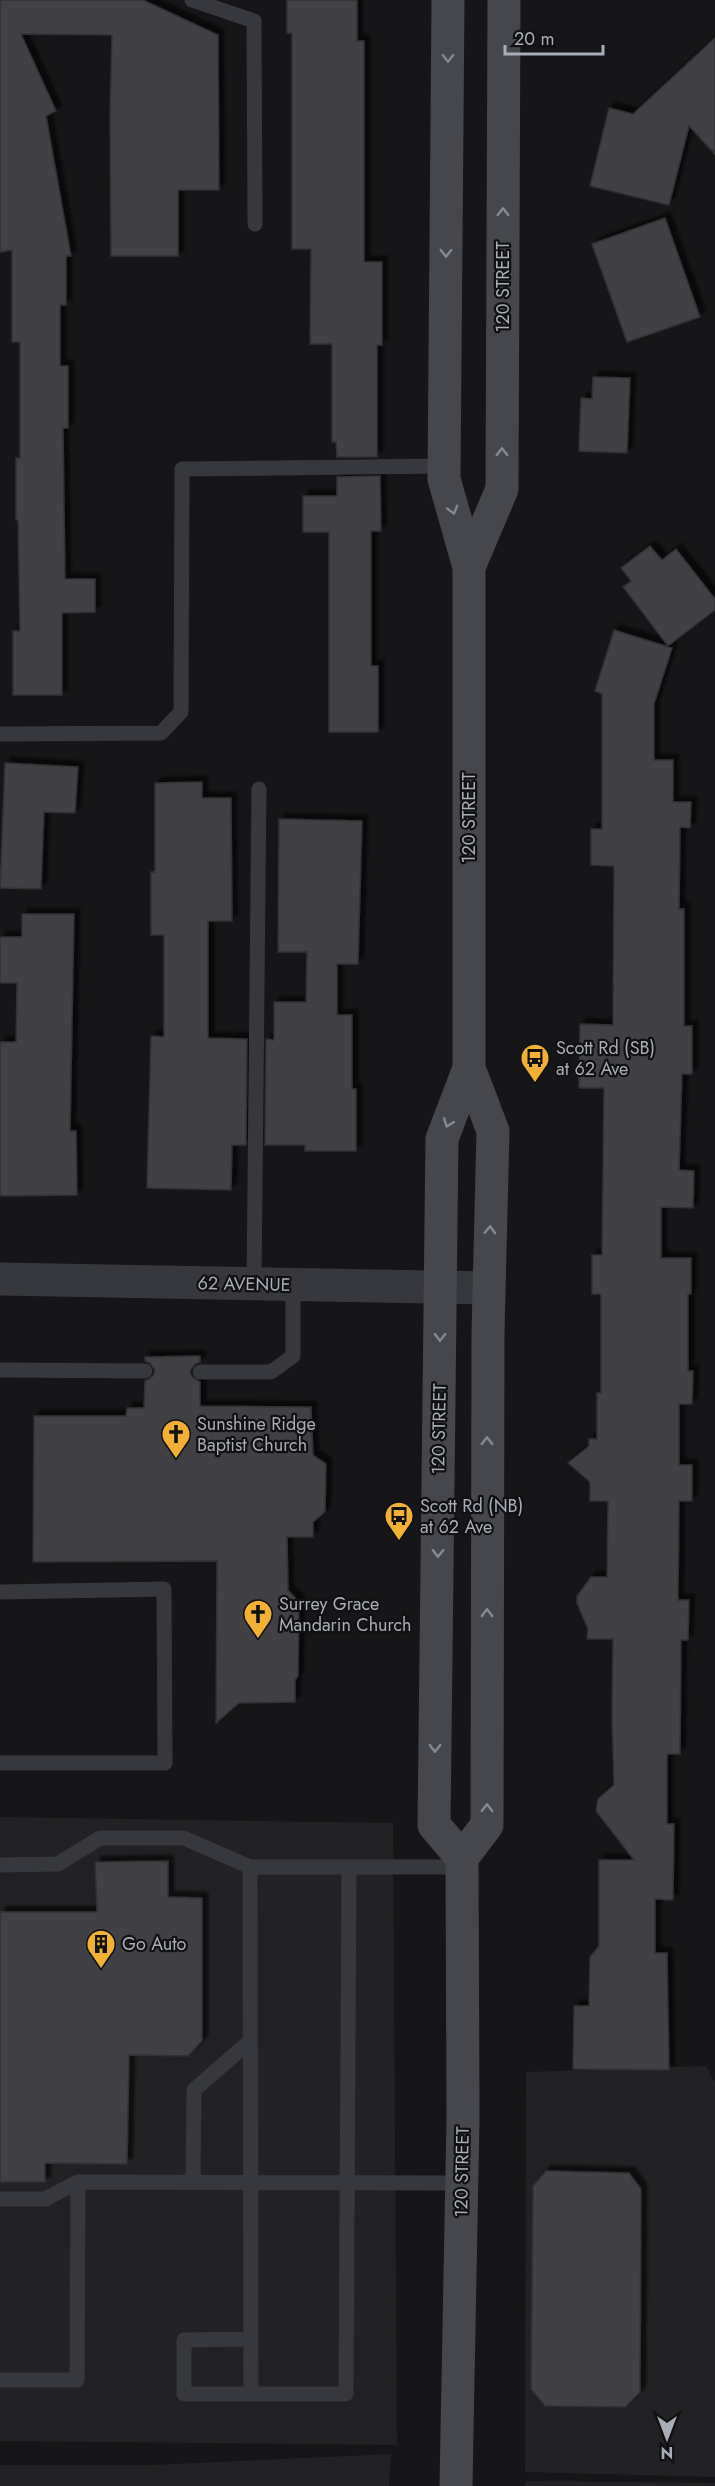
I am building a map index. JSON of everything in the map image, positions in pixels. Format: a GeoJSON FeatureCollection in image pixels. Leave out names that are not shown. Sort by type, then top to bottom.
{"type":"FeatureCollection","features":[{"type":"Feature","properties":{"kind":"main road","name":"120 STREET"},"geometry":{"type":"LineString","coordinates":[[448,0],[444,479],[469,567],[469,1068],[442,1139],[434,1825],[462,1862]]}},
{"type":"Feature","properties":{"kind":"main road","name":"120 STREET"},"geometry":{"type":"LineString","coordinates":[[469,567],[502,489],[504,0]]}},
{"type":"Feature","properties":{"kind":"main road","name":"120 STREET"},"geometry":{"type":"LineString","coordinates":[[456,2486],[462,2183],[462,1862],[487,1825],[488,1288],[493,1131],[469,1068]]}},
{"type":"Feature","properties":{"kind":"street","name":"62 AVENUE"},"geometry":{"type":"LineString","coordinates":[[0,1279],[488,1288]]}},
{"type":"Feature","properties":{"kind":"lane"},"geometry":{"type":"LineString","coordinates":[[192,0],[254,21],[255,224]]}},
{"type":"Feature","properties":{"kind":"lane"},"geometry":{"type":"LineString","coordinates":[[0,734],[160,733],[181,712],[182,469],[445,466]]}},
{"type":"Feature","properties":{"kind":"lane"},"geometry":{"type":"LineString","coordinates":[[254,1284],[259,789]]}},
{"type":"Feature","properties":{"kind":"lane"},"geometry":{"type":"LineString","coordinates":[[200,1372],[272,1372],[293,1356],[293,1285]]}},
{"type":"Feature","properties":{"kind":"lane"},"geometry":{"type":"LineString","coordinates":[[0,1370],[145,1371]]}},
{"type":"Feature","properties":{"kind":"lane"},"geometry":{"type":"LineString","coordinates":[[0,1592],[164,1589],[165,1763],[0,1764]]}},
{"type":"Feature","properties":{"kind":"lane"},"geometry":{"type":"LineString","coordinates":[[0,1865],[58,1864],[100,1838],[184,1838],[250,1867],[349,1867],[462,1862]]}},
{"type":"Feature","properties":{"kind":"lane"},"geometry":{"type":"LineString","coordinates":[[250,1867],[251,2394]]}},
{"type":"Feature","properties":{"kind":"lane"},"geometry":{"type":"LineString","coordinates":[[251,2339],[184,2340],[184,2394],[346,2394],[349,1867]]}},
{"type":"Feature","properties":{"kind":"lane"},"geometry":{"type":"LineString","coordinates":[[194,2182],[194,2090],[250,2041]]}},
{"type":"Feature","properties":{"kind":"lane"},"geometry":{"type":"LineString","coordinates":[[0,2199],[45,2199],[78,2182],[462,2183]]}},
{"type":"Feature","properties":{"kind":"lane"},"geometry":{"type":"LineString","coordinates":[[0,2380],[77,2380],[78,2182]]}},
{"type":"Feature","properties":{"kind":"shaded area","name":"Go Auto"},"geometry":{"type":"Polygon","coordinates":[[[0,1817],[393,1823],[397,2445],[0,2441],[0,1817]]]}},
{"type":"Feature","properties":{"kind":"shaded area"},"geometry":{"type":"Polygon","coordinates":[[[706,2066],[715,2083],[715,2477],[525,2472],[526,2072],[706,2066]]]}},
{"type":"Feature","properties":{"kind":"shaded area"},"geometry":{"type":"Polygon","coordinates":[[[391,2454],[389,2486],[0,2486],[0,2465],[151,2465],[391,2454]]]}},
{"type":"Feature","properties":{"kind":"shaded area"},"geometry":{"type":"Polygon","coordinates":[[[525,2481],[715,2483],[715,2486],[525,2486],[525,2481]]]}},
{"type":"Feature","properties":{"kind":"building"},"geometry":{"type":"Polygon","coordinates":[[[0,0],[143,0],[218,35],[219,190],[178,190],[178,256],[111,256],[112,35],[21,34],[56,111],[46,116],[71,256],[66,256],[66,305],[60,305],[60,366],[68,366],[68,428],[63,428],[65,579],[95,579],[95,612],[62,613],[62,695],[13,695],[13,631],[20,631],[16,458],[20,458],[20,342],[12,342],[12,250],[0,252],[0,0]]]}},
{"type":"Feature","properties":{"kind":"building"},"geometry":{"type":"Polygon","coordinates":[[[287,0],[357,0],[357,41],[364,41],[364,262],[382,262],[382,345],[377,345],[377,457],[337,457],[336,442],[332,442],[332,344],[310,344],[311,249],[292,249],[292,33],[287,33],[287,0]]]}},
{"type":"Feature","properties":{"kind":"building"},"geometry":{"type":"Polygon","coordinates":[[[715,38],[715,154],[689,126],[669,205],[590,186],[609,108],[633,114],[715,38]]]}},
{"type":"Feature","properties":{"kind":"building"},"geometry":{"type":"Polygon","coordinates":[[[665,218],[700,317],[627,342],[592,244],[665,218]]]}},
{"type":"Feature","properties":{"kind":"building"},"geometry":{"type":"Polygon","coordinates":[[[593,377],[630,378],[627,453],[579,451],[581,398],[592,399],[593,377]]]}},
{"type":"Feature","properties":{"kind":"building"},"geometry":{"type":"Polygon","coordinates":[[[380,476],[381,531],[371,531],[371,666],[378,666],[378,732],[329,732],[329,532],[303,532],[303,496],[337,496],[337,477],[380,476]]]}},
{"type":"Feature","properties":{"kind":"building"},"geometry":{"type":"Polygon","coordinates":[[[650,546],[662,560],[676,549],[715,599],[715,610],[668,646],[623,587],[631,581],[621,568],[650,546]]]}},
{"type":"Feature","properties":{"kind":"building"},"geometry":{"type":"Polygon","coordinates":[[[614,630],[672,648],[654,704],[654,760],[673,760],[673,802],[691,802],[690,828],[680,827],[679,909],[684,909],[684,1026],[692,1026],[692,1074],[682,1074],[679,1170],[694,1171],[693,1208],[661,1207],[661,1258],[691,1258],[691,1294],[688,1294],[688,1371],[693,1371],[692,1404],[679,1404],[679,1465],[692,1465],[692,1501],[679,1501],[678,1600],[689,1600],[688,1640],[681,1640],[680,1754],[667,1754],[667,1824],[674,1824],[673,1900],[655,1899],[655,1953],[667,1953],[669,2070],[573,2069],[574,2006],[589,2006],[590,1957],[599,1946],[599,1860],[634,1860],[596,1811],[598,1799],[614,1785],[613,1639],[587,1639],[588,1629],[577,1603],[577,1596],[591,1577],[607,1577],[608,1501],[590,1501],[590,1482],[568,1463],[589,1446],[589,1439],[597,1439],[597,1393],[601,1393],[601,1294],[592,1294],[592,1255],[602,1255],[604,1088],[579,1088],[580,1024],[613,1025],[614,866],[591,865],[591,829],[602,829],[602,694],[595,691],[614,630]]]}},
{"type":"Feature","properties":{"kind":"building"},"geometry":{"type":"Polygon","coordinates":[[[5,763],[78,767],[75,813],[44,812],[41,889],[0,888],[5,763]]]}},
{"type":"Feature","properties":{"kind":"building"},"geometry":{"type":"Polygon","coordinates":[[[202,782],[202,798],[231,798],[232,921],[208,921],[208,1038],[247,1039],[246,1145],[232,1145],[231,1190],[147,1188],[151,1036],[164,1037],[164,935],[151,935],[151,872],[155,872],[155,783],[202,782]]]}},
{"type":"Feature","properties":{"kind":"building"},"geometry":{"type":"Polygon","coordinates":[[[279,819],[362,821],[358,964],[337,964],[337,1015],[352,1015],[352,1089],[356,1089],[356,1151],[305,1151],[305,1145],[265,1145],[266,1039],[274,1040],[274,1002],[306,1002],[307,952],[278,952],[279,819]]]}},
{"type":"Feature","properties":{"kind":"building"},"geometry":{"type":"Polygon","coordinates":[[[22,914],[74,914],[70,1131],[76,1131],[77,1195],[0,1196],[0,1042],[16,1042],[17,983],[0,983],[0,937],[22,937],[22,914]]]}},
{"type":"Feature","properties":{"kind":"building","name":"Sunshine Ridge Baptist Church"},"geometry":{"type":"Polygon","coordinates":[[[200,1356],[200,1362],[195,1364],[190,1371],[192,1377],[200,1382],[200,1406],[311,1407],[313,1455],[326,1464],[325,1512],[313,1522],[313,1537],[287,1537],[288,1590],[299,1602],[298,1676],[295,1680],[295,1702],[239,1703],[216,1723],[217,1561],[33,1562],[34,1416],[126,1416],[127,1408],[144,1408],[145,1381],[153,1376],[155,1370],[150,1363],[145,1361],[145,1357],[200,1356]]]}},
{"type":"Feature","properties":{"kind":"building","name":"Go Auto"},"geometry":{"type":"Polygon","coordinates":[[[168,1861],[168,1897],[202,1898],[202,2041],[188,2056],[129,2055],[127,2164],[45,2163],[45,2182],[0,2182],[0,1912],[97,1912],[95,1862],[168,1861]]]}},
{"type":"Feature","properties":{"kind":"building"},"geometry":{"type":"Polygon","coordinates":[[[546,2171],[629,2173],[641,2189],[640,2392],[625,2407],[545,2406],[531,2389],[533,2186],[546,2171]]]}},
{"type":"Feature","properties":{"kind":"place","name":"Scott Rd (SB) at 62 Ave"},"geometry":{"type":"Point","coordinates":[535,1084]}},
{"type":"Feature","properties":{"kind":"place","name":"Sunshine Ridge Baptist Church"},"geometry":{"type":"Point","coordinates":[176,1460]}},
{"type":"Feature","properties":{"kind":"place","name":"Scott Rd (NB) at 62 Ave"},"geometry":{"type":"Point","coordinates":[399,1542]}},
{"type":"Feature","properties":{"kind":"place","name":"Surrey Grace Mandarin Church"},"geometry":{"type":"Point","coordinates":[258,1640]}},
{"type":"Feature","properties":{"kind":"place","name":"Go Auto"},"geometry":{"type":"Point","coordinates":[101,1970]}}]}
